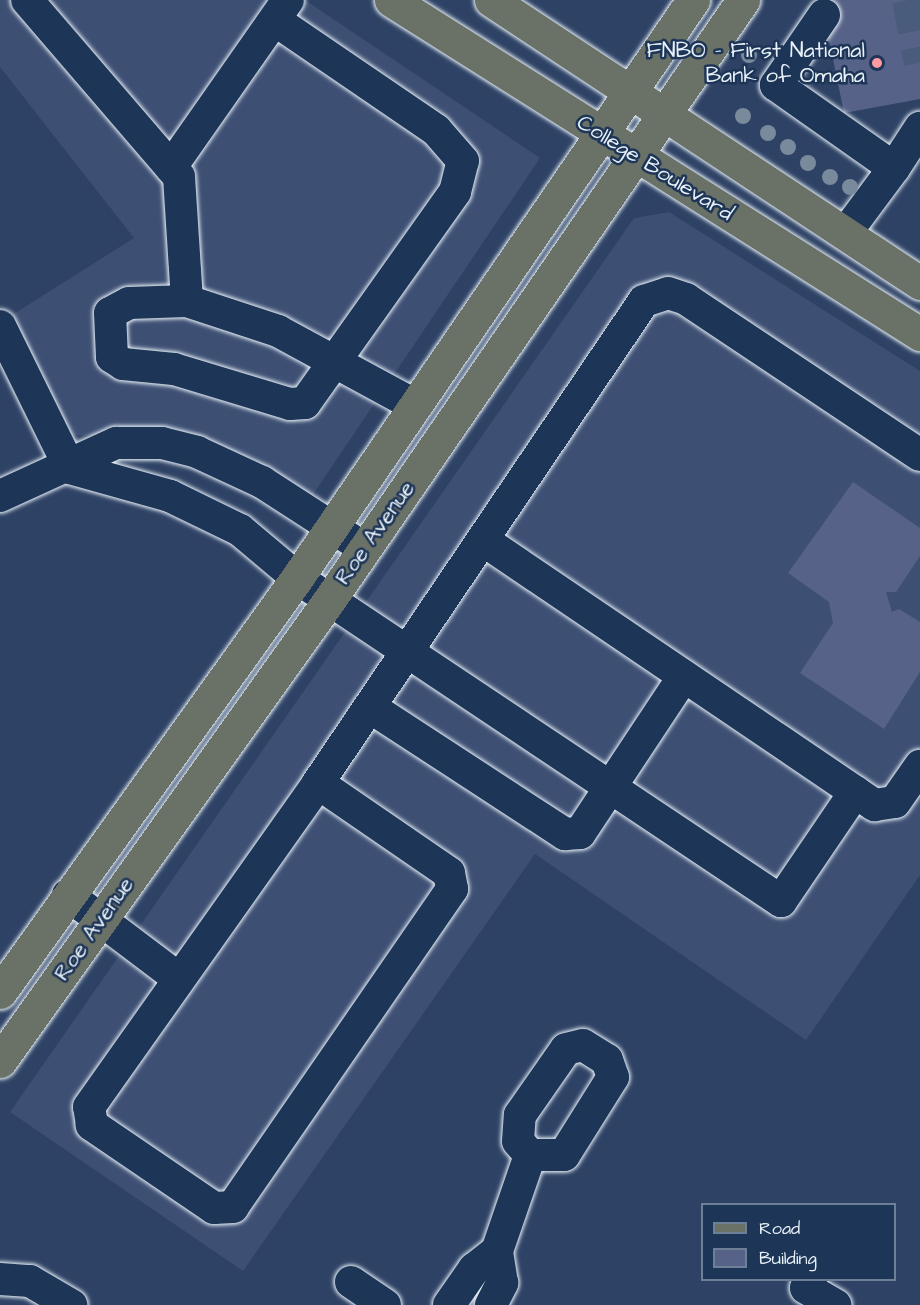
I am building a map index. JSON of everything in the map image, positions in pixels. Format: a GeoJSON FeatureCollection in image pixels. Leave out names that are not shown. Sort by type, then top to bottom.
{"type":"FeatureCollection","features":[{"type":"Feature","properties":{"kind":"main road","name":"College Boulevard"},"geometry":{"type":"LineString","coordinates":[[391,0],[635,158],[920,334]]}},
{"type":"Feature","properties":{"kind":"main road"},"geometry":{"type":"LineString","coordinates":[[491,0],[920,283]]}},
{"type":"Feature","properties":{"kind":"main road","name":"Roe Avenue"},"geometry":{"type":"LineString","coordinates":[[0,992],[297,578],[632,94],[693,0]]}},
{"type":"Feature","properties":{"kind":"main road","name":"Roe Avenue"},"geometry":{"type":"LineString","coordinates":[[0,1061],[330,598],[743,0]]}},
{"type":"Feature","properties":{"kind":"street"},"geometry":{"type":"LineString","coordinates":[[27,0],[179,177],[187,301]]}},
{"type":"Feature","properties":{"kind":"street"},"geometry":{"type":"LineString","coordinates":[[171,167],[281,10],[436,130],[463,161],[455,192],[339,360],[305,403],[290,404],[174,369],[123,364],[112,357],[110,313],[129,303],[187,301],[278,331],[339,360],[416,406]]}},
{"type":"Feature","properties":{"kind":"street"},"geometry":{"type":"LineString","coordinates":[[824,15],[776,85],[894,168]]}},
{"type":"Feature","properties":{"kind":"street"},"geometry":{"type":"LineString","coordinates":[[845,234],[894,168],[920,128]]}},
{"type":"Feature","properties":{"kind":"street"},"geometry":{"type":"LineString","coordinates":[[318,783],[449,873],[452,889],[232,1207],[214,1208],[92,1125],[89,1107],[318,783],[644,301],[656,295],[686,299],[920,455]]}},
{"type":"Feature","properties":{"kind":"street"},"geometry":{"type":"LineString","coordinates":[[0,326],[70,468],[170,496],[240,530],[297,578],[781,901],[855,792]]}},
{"type":"Feature","properties":{"kind":"street"},"geometry":{"type":"LineString","coordinates":[[0,496],[70,468],[116,443],[162,443],[230,466],[363,548]]}},
{"type":"Feature","properties":{"kind":"street"},"geometry":{"type":"LineString","coordinates":[[483,540],[855,792],[886,807],[920,766]]}},
{"type":"Feature","properties":{"kind":"street"},"geometry":{"type":"LineString","coordinates":[[370,707],[565,834],[580,833],[684,676]]}},
{"type":"Feature","properties":{"kind":"street"},"geometry":{"type":"LineString","coordinates":[[68,895],[180,979]]}},
{"type":"Feature","properties":{"kind":"street"},"geometry":{"type":"LineString","coordinates":[[491,1305],[502,1283],[497,1251],[530,1155]]}},
{"type":"Feature","properties":{"kind":"street"},"geometry":{"type":"LineString","coordinates":[[449,1305],[474,1269],[497,1251]]}},
{"type":"Feature","properties":{"kind":"street"},"geometry":{"type":"LineString","coordinates":[[0,1279],[30,1281],[71,1305]]}},
{"type":"Feature","properties":{"kind":"street"},"geometry":{"type":"LineString","coordinates":[[810,1281],[806,1288],[835,1305]]}},
{"type":"Feature","properties":{"kind":"street"},"geometry":{"type":"LineString","coordinates":[[351,1282],[385,1305]]}},
{"type":"Feature","properties":{"kind":"shaded area"},"geometry":{"type":"Polygon","coordinates":[[[0,0],[305,0],[540,158],[312,496],[103,436],[72,435],[62,424],[12,315],[134,238],[0,67],[0,0]]]}},
{"type":"Feature","properties":{"kind":"shaded area"},"geometry":{"type":"Polygon","coordinates":[[[669,212],[920,371],[920,875],[806,1040],[535,854],[243,1271],[10,1112],[634,218],[669,212]]]}},
{"type":"Feature","properties":{"kind":"building","name":"FNBO - First National Bank of Omaha"},"geometry":{"type":"Polygon","coordinates":[[[821,0],[920,0],[920,99],[844,113],[821,0]]]}},
{"type":"Feature","properties":{"kind":"building"},"geometry":{"type":"Polygon","coordinates":[[[853,482],[920,528],[920,556],[896,592],[886,592],[892,612],[899,609],[920,622],[920,672],[884,729],[800,673],[833,623],[829,602],[788,573],[853,482]]]}},
{"type":"Feature","properties":{"kind":"tunnel"},"geometry":{"type":"LineString","coordinates":[[908,0],[920,63]]}},
{"type":"Feature","properties":{"kind":"place","name":"FNBO - First National Bank of Omaha"},"geometry":{"type":"Point","coordinates":[877,63]}}]}
